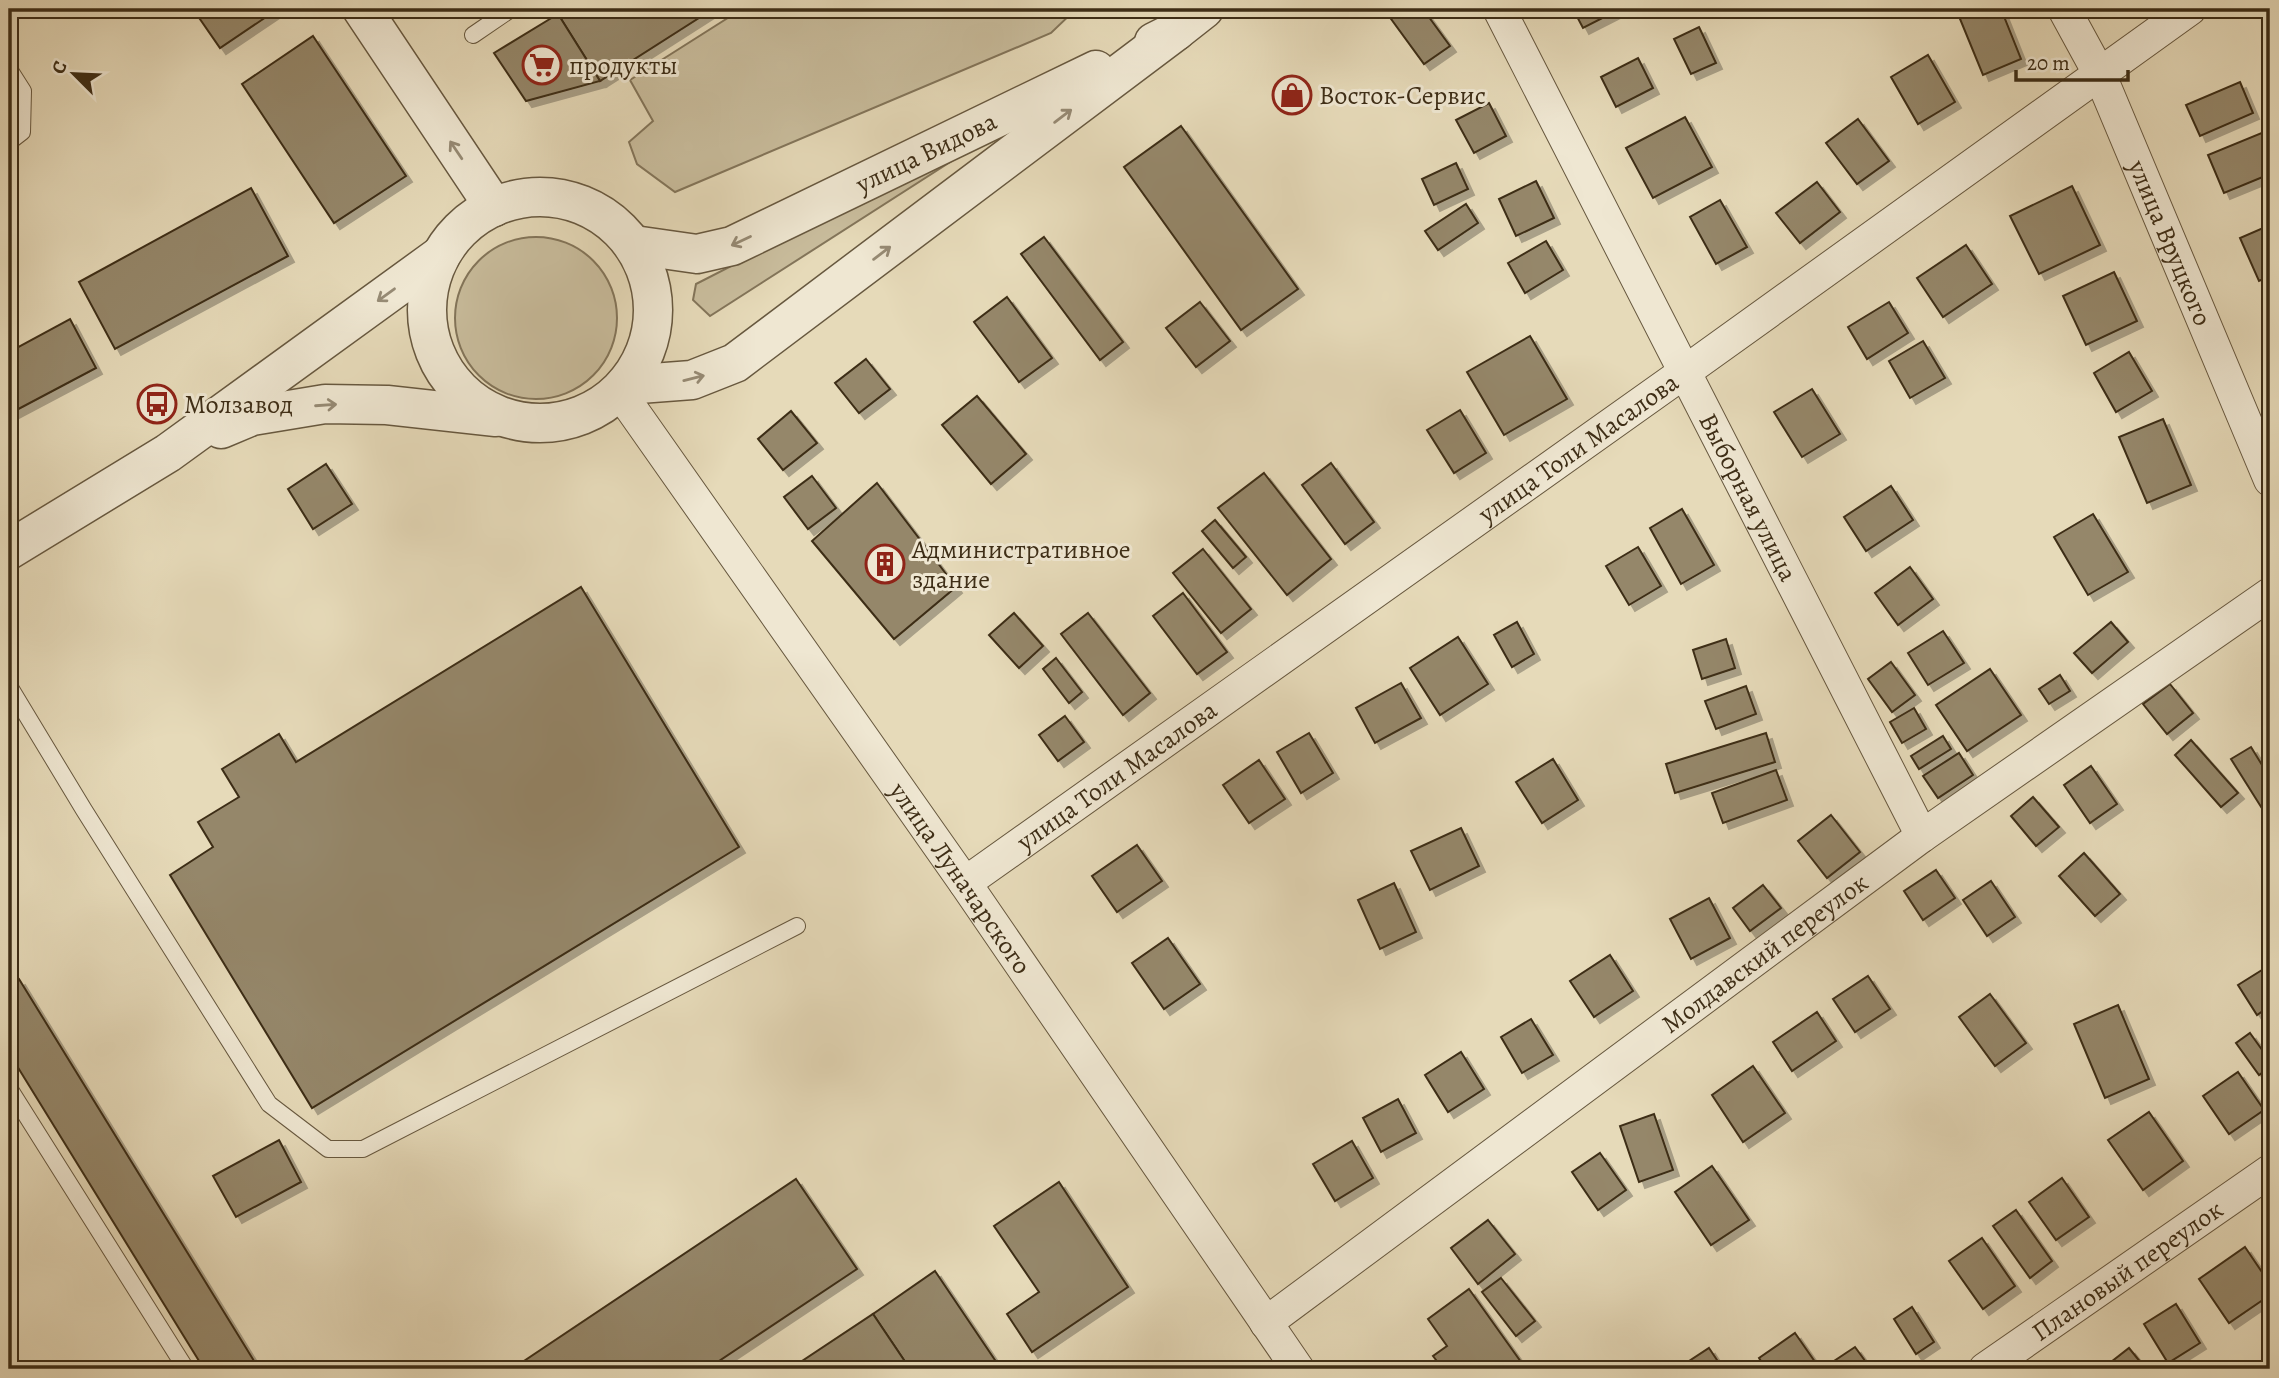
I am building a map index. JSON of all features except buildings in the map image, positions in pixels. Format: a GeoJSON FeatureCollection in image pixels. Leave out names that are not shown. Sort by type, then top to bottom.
{"type":"FeatureCollection","features":[{"type":"Feature","properties":{"kind":"street"},"geometry":{"type":"LineString","coordinates":[[362,9],[494,207]]}},
{"type":"Feature","properties":{"kind":"street","name":"Выборная улица"},"geometry":{"type":"LineString","coordinates":[[1499,9],[1922,836]]}},
{"type":"Feature","properties":{"kind":"street","name":"улица Вруцкого"},"geometry":{"type":"LineString","coordinates":[[2064,9],[2100,75],[2270,480]]}},
{"type":"Feature","properties":{"kind":"street","name":"улица Толи Масалова"},"geometry":{"type":"LineString","coordinates":[[965,883],[2190,9]]}},
{"type":"Feature","properties":{"kind":"street"},"geometry":{"type":"LineString","coordinates":[[622,388],[692,380],[735,363],[1190,20]]}},
{"type":"Feature","properties":{"kind":"street","name":"улица Видова"},"geometry":{"type":"LineString","coordinates":[[634,245],[697,254],[732,246],[1190,20]]}},
{"type":"Feature","properties":{"kind":"street"},"geometry":{"type":"LineString","coordinates":[[168,453],[252,416],[325,404],[387,405],[534,424],[567,421],[598,408],[622,388],[646,353],[654,316],[650,279],[634,245],[612,221],[583,205],[551,197],[519,198],[494,207],[461,229],[441,255],[429,286],[427,318],[434,351],[450,379],[473,402],[502,418]]}},
{"type":"Feature","properties":{"kind":"street"},"geometry":{"type":"LineString","coordinates":[[9,550],[168,453],[441,255]]}},
{"type":"Feature","properties":{"kind":"street","name":"улица Луначарского"},"geometry":{"type":"LineString","coordinates":[[622,388],[1298,1369]]}},
{"type":"Feature","properties":{"kind":"street","name":"Молдавский переулок"},"geometry":{"type":"LineString","coordinates":[[1266,1323],[1922,836],[2270,594]]}},
{"type":"Feature","properties":{"kind":"street","name":"Плановый переулок"},"geometry":{"type":"LineString","coordinates":[[1985,1369],[2270,1171]]}},
{"type":"Feature","properties":{"kind":"lane"},"geometry":{"type":"LineString","coordinates":[[473,35],[511,9]]}},
{"type":"Feature","properties":{"kind":"lane"},"geometry":{"type":"LineString","coordinates":[[9,69],[23,91],[22,132],[9,142]]}},
{"type":"Feature","properties":{"kind":"lane"},"geometry":{"type":"LineString","coordinates":[[9,686],[269,1104],[328,1149],[363,1149],[797,926]]}},
{"type":"Feature","properties":{"kind":"lane"},"geometry":{"type":"LineString","coordinates":[[9,1088],[186,1369]]}},
{"type":"Feature","properties":{"kind":"shaded area"},"geometry":{"type":"Polygon","coordinates":[[[742,9],[1076,9],[1051,33],[675,192],[637,164],[629,142],[653,121],[630,80],[742,9]]]}},
{"type":"Feature","properties":{"kind":"shaded area"},"geometry":{"type":"Polygon","coordinates":[[[1011,123],[710,316],[693,300],[696,284],[1011,123]]]}},
{"type":"Feature","properties":{"kind":"shaded area"},"geometry":{"type":"Polygon","coordinates":[[[536,237],[567,243],[581,250],[593,261],[604,273],[611,287],[617,318],[611,349],[604,363],[593,375],[581,386],[567,393],[536,399],[505,393],[491,386],[479,375],[468,363],[461,349],[455,318],[461,287],[468,273],[479,261],[491,250],[505,243],[536,237]]]}},
{"type":"Feature","properties":{"kind":"place","name":"продукты"},"geometry":{"type":"Point","coordinates":[542,65]}},
{"type":"Feature","properties":{"kind":"place","name":"Восток-Сервис"},"geometry":{"type":"Point","coordinates":[1292,95]}},
{"type":"Feature","properties":{"kind":"place","name":"Молзавод"},"geometry":{"type":"Point","coordinates":[157,404]}},
{"type":"Feature","properties":{"kind":"place","name":"Административное здание"},"geometry":{"type":"Point","coordinates":[885,564]}}]}
